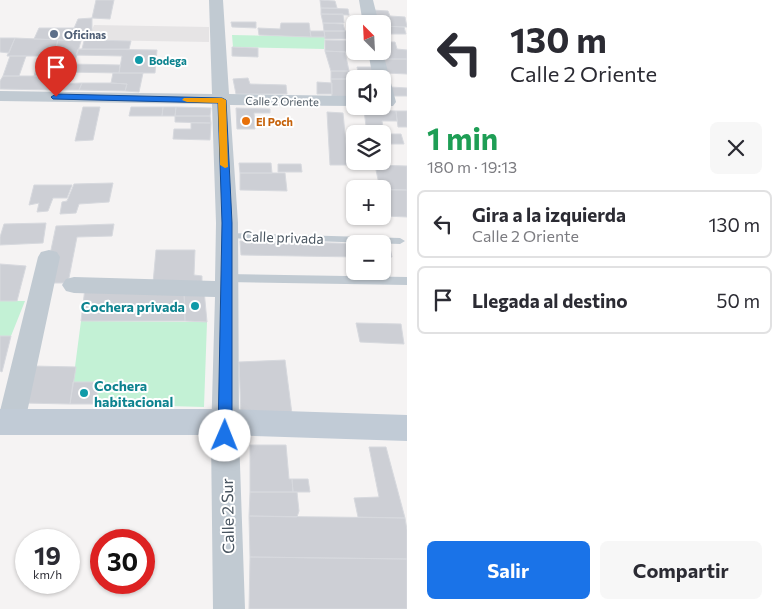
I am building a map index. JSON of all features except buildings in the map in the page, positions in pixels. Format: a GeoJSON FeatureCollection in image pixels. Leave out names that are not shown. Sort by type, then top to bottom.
{"type":"FeatureCollection","features":[{"type":"Feature","properties":{"kind":"main road"},"geometry":{"type":"LineString","coordinates":[[5,422],[225,422],[407,428]]}},
{"type":"Feature","properties":{"kind":"street","name":"Calle 2 Sur"},"geometry":{"type":"LineString","coordinates":[[216,0],[227,236],[225,422],[230,609]]}},
{"type":"Feature","properties":{"kind":"street"},"geometry":{"type":"LineString","coordinates":[[366,0],[368,15]]}},
{"type":"Feature","properties":{"kind":"street","name":"Calle 2 Oriente"},"geometry":{"type":"LineString","coordinates":[[0,96],[346,102]]}},
{"type":"Feature","properties":{"kind":"street"},"geometry":{"type":"LineString","coordinates":[[391,102],[407,102]]}},
{"type":"Feature","properties":{"kind":"street"},"geometry":{"type":"LineString","coordinates":[[5,422],[49,257]]}},
{"type":"Feature","properties":{"kind":"street"},"geometry":{"type":"LineString","coordinates":[[74,286],[227,283]]}},
{"type":"Feature","properties":{"kind":"lane","name":"Calle privada"},"geometry":{"type":"LineString","coordinates":[[227,236],[400,240]]}},
{"type":"Feature","properties":{"kind":"lane"},"geometry":{"type":"LineString","coordinates":[[227,283],[407,281]]}},
{"type":"Feature","properties":{"kind":"shaded area"},"geometry":{"type":"Polygon","coordinates":[[[94,25],[209,27],[209,42],[88,40],[94,25]]]}},
{"type":"Feature","properties":{"kind":"green space"},"geometry":{"type":"Polygon","coordinates":[[[232,35],[325,37],[324,49],[233,47],[232,35]]]}},
{"type":"Feature","properties":{"kind":"green space"},"geometry":{"type":"Polygon","coordinates":[[[0,301],[25,301],[11,336],[0,336],[0,301]]]}},
{"type":"Feature","properties":{"kind":"green space"},"geometry":{"type":"Polygon","coordinates":[[[81,321],[207,322],[204,407],[96,404],[99,382],[73,382],[81,321]]]}},
{"type":"Feature","properties":{"kind":"slow traffic"},"geometry":{"type":"LineString","coordinates":[[187,100],[222,100],[225,165]]}},
{"type":"Feature","properties":{"kind":"place","name":"Oficinas"},"geometry":{"type":"Point","coordinates":[54,34]}},
{"type":"Feature","properties":{"kind":"place","name":"Bodega"},"geometry":{"type":"Point","coordinates":[139,60]}},
{"type":"Feature","properties":{"kind":"place","name":"El Poch"},"geometry":{"type":"Point","coordinates":[246,121]}},
{"type":"Feature","properties":{"kind":"place","name":"Cochera privada"},"geometry":{"type":"Point","coordinates":[195,306]}},
{"type":"Feature","properties":{"kind":"place","name":"Cochera habitacional"},"geometry":{"type":"Point","coordinates":[84,393]}},
{"type":"Feature","properties":{"kind":"route"},"geometry":{"type":"LineString","coordinates":[[56,97],[222,100],[227,223],[225,436]]}}]}
